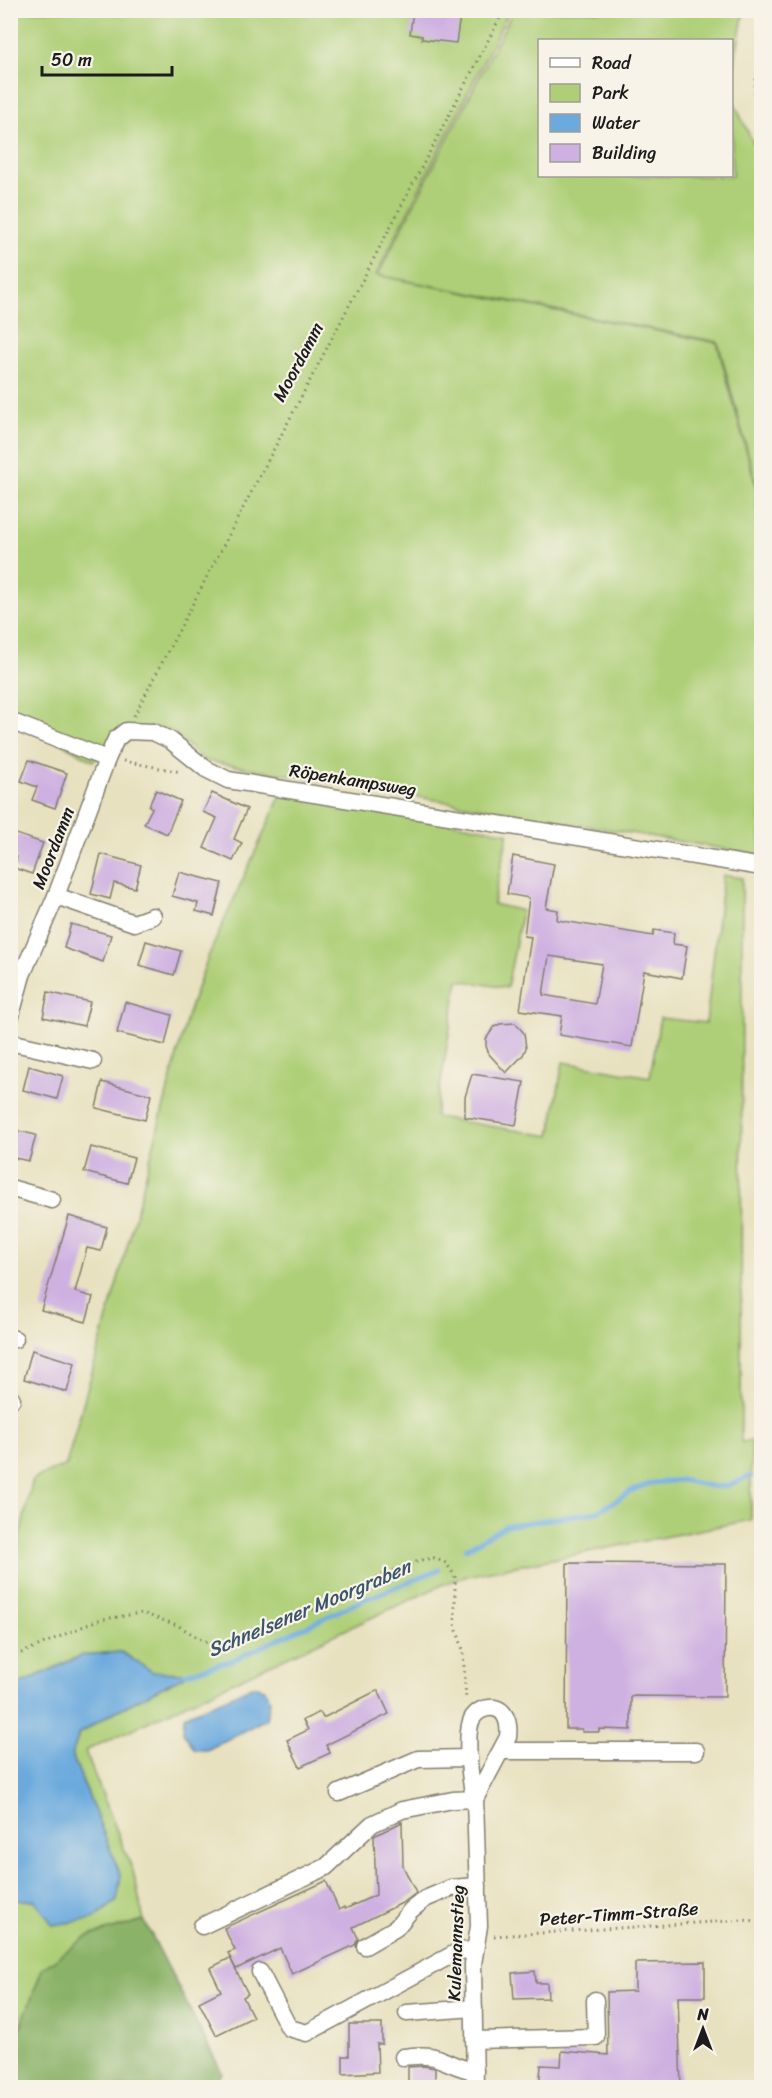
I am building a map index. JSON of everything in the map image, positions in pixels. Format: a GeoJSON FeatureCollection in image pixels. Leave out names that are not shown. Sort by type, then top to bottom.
{"type":"FeatureCollection","features":[{"type":"Feature","properties":{"kind":"street"},"geometry":{"type":"LineString","coordinates":[[10,721],[107,759],[116,740],[126,731]]}},
{"type":"Feature","properties":{"kind":"street","name":"Röpenkampsweg"},"geometry":{"type":"LineString","coordinates":[[126,731],[153,732],[170,740],[206,769],[228,780],[762,867]]}},
{"type":"Feature","properties":{"kind":"street","name":"Moordamm"},"geometry":{"type":"LineString","coordinates":[[10,1019],[16,973],[56,896],[107,759]]}},
{"type":"Feature","properties":{"kind":"street"},"geometry":{"type":"LineString","coordinates":[[56,896],[134,923],[153,916]]}},
{"type":"Feature","properties":{"kind":"street"},"geometry":{"type":"LineString","coordinates":[[10,1042],[93,1061]]}},
{"type":"Feature","properties":{"kind":"street"},"geometry":{"type":"LineString","coordinates":[[10,1188],[52,1200]]}},
{"type":"Feature","properties":{"kind":"street"},"geometry":{"type":"LineString","coordinates":[[202,1926],[326,1867],[372,1824],[392,1814],[453,1800],[475,1799],[502,1751],[508,1737],[509,1726],[507,1717],[495,1708],[487,1708],[474,1715]]}},
{"type":"Feature","properties":{"kind":"street","name":"Kulemannstieg"},"geometry":{"type":"LineString","coordinates":[[474,1715],[469,1728],[469,1758],[470,1783],[475,1799],[478,1886],[473,1964],[475,2079]]}},
{"type":"Feature","properties":{"kind":"street"},"geometry":{"type":"LineString","coordinates":[[502,1751],[696,1751]]}},
{"type":"Feature","properties":{"kind":"street"},"geometry":{"type":"LineString","coordinates":[[339,1793],[418,1759],[469,1758]]}},
{"type":"Feature","properties":{"kind":"street"},"geometry":{"type":"LineString","coordinates":[[365,1946],[396,1928],[411,1910],[425,1899],[452,1888],[478,1886]]}},
{"type":"Feature","properties":{"kind":"street"},"geometry":{"type":"LineString","coordinates":[[260,1972],[289,2028],[307,2033],[459,1950],[476,1943]]}},
{"type":"Feature","properties":{"kind":"street"},"geometry":{"type":"LineString","coordinates":[[474,2040],[596,2037],[595,2000]]}},
{"type":"Feature","properties":{"kind":"street"},"geometry":{"type":"LineString","coordinates":[[407,2013],[474,2008]]}},
{"type":"Feature","properties":{"kind":"street"},"geometry":{"type":"LineString","coordinates":[[403,2057],[422,2055],[435,2057],[461,2069],[475,2079]]}},
{"type":"Feature","properties":{"kind":"path","name":"Moordamm"},"geometry":{"type":"LineString","coordinates":[[126,731],[504,10]]}},
{"type":"Feature","properties":{"kind":"path"},"geometry":{"type":"LineString","coordinates":[[762,62],[753,94],[762,124]]}},
{"type":"Feature","properties":{"kind":"path"},"geometry":{"type":"LineString","coordinates":[[107,759],[184,772]]}},
{"type":"Feature","properties":{"kind":"path"},"geometry":{"type":"LineString","coordinates":[[10,1659],[98,1620],[142,1613],[177,1625],[204,1641],[227,1644],[250,1637],[309,1611],[382,1575],[421,1560],[434,1558],[446,1563],[455,1576],[455,1624],[463,1650],[467,1706],[474,1715]]}},
{"type":"Feature","properties":{"kind":"path","name":"Peter-Timm-Straße"},"geometry":{"type":"LineString","coordinates":[[476,1943],[743,1920],[762,1921]]}},
{"type":"Feature","properties":{"kind":"green space"},"geometry":{"type":"Polygon","coordinates":[[[10,11],[509,11],[376,275],[717,343],[756,487],[762,660],[760,855],[206,761],[175,734],[160,728],[150,728],[93,761],[11,715],[10,11]]]}},
{"type":"Feature","properties":{"kind":"green space"},"geometry":{"type":"Polygon","coordinates":[[[513,11],[744,11],[733,72],[733,39],[538,39],[538,177],[733,177],[733,100],[761,160],[761,628],[757,486],[718,342],[378,275],[513,11]]]}},
{"type":"Feature","properties":{"kind":"green space"},"geometry":{"type":"Polygon","coordinates":[[[283,790],[508,833],[493,904],[522,911],[507,988],[458,980],[435,1117],[550,1136],[563,1062],[650,1077],[660,1018],[706,1023],[723,875],[742,878],[741,1442],[751,1441],[751,1520],[470,1575],[444,1584],[85,1751],[133,1871],[144,1920],[86,1937],[11,2054],[11,1900],[34,1900],[121,1876],[72,1755],[79,1734],[107,1716],[188,1673],[153,1673],[121,1652],[82,1655],[11,1688],[11,1574],[33,1479],[66,1465],[130,1236],[187,1017],[208,957],[283,790]]]}},
{"type":"Feature","properties":{"kind":"green space"},"geometry":{"type":"Polygon","coordinates":[[[144,1920],[222,2073],[210,2087],[11,2087],[11,2054],[42,1969],[86,1937],[144,1920]]]}},
{"type":"Feature","properties":{"kind":"water"},"geometry":{"type":"Polygon","coordinates":[[[121,1652],[153,1672],[190,1673],[107,1716],[79,1734],[72,1755],[121,1876],[117,1901],[93,1919],[53,1925],[34,1900],[11,1900],[11,1688],[83,1655],[121,1652]]]}},
{"type":"Feature","properties":{"kind":"water"},"geometry":{"type":"Polygon","coordinates":[[[254,1686],[264,1689],[270,1700],[266,1719],[207,1750],[195,1750],[183,1732],[184,1716],[254,1686]]]}},
{"type":"Feature","properties":{"kind":"building"},"geometry":{"type":"Polygon","coordinates":[[[413,10],[438,10],[438,13],[460,16],[456,43],[422,39],[422,36],[410,34],[413,10]]]}},
{"type":"Feature","properties":{"kind":"building"},"geometry":{"type":"Polygon","coordinates":[[[29,760],[67,773],[55,808],[32,800],[37,787],[21,781],[29,760]]]}},
{"type":"Feature","properties":{"kind":"building"},"geometry":{"type":"Polygon","coordinates":[[[156,790],[181,801],[167,834],[144,824],[152,808],[149,806],[156,790]]]}},
{"type":"Feature","properties":{"kind":"building"},"geometry":{"type":"Polygon","coordinates":[[[212,793],[247,809],[234,839],[242,843],[233,861],[204,848],[217,818],[203,812],[212,793]]]}},
{"type":"Feature","properties":{"kind":"building"},"geometry":{"type":"Polygon","coordinates":[[[10,832],[43,843],[32,874],[14,868],[17,857],[10,854],[10,832]]]}},
{"type":"Feature","properties":{"kind":"building"},"geometry":{"type":"Polygon","coordinates":[[[101,854],[141,865],[135,888],[114,883],[110,899],[91,894],[101,854]]]}},
{"type":"Feature","properties":{"kind":"building"},"geometry":{"type":"Polygon","coordinates":[[[513,856],[554,864],[546,908],[558,910],[557,920],[653,936],[654,930],[674,933],[673,944],[687,946],[682,978],[644,971],[632,1047],[559,1035],[562,1016],[520,1010],[531,937],[524,936],[529,898],[507,894],[513,856]],[[549,956],[543,995],[595,1004],[602,964],[549,956]]]}},
{"type":"Feature","properties":{"kind":"building"},"geometry":{"type":"Polygon","coordinates":[[[179,872],[222,883],[214,916],[196,911],[198,903],[172,896],[179,872]]]}},
{"type":"Feature","properties":{"kind":"building"},"geometry":{"type":"Polygon","coordinates":[[[71,924],[111,935],[103,962],[64,948],[71,924]]]}},
{"type":"Feature","properties":{"kind":"building"},"geometry":{"type":"Polygon","coordinates":[[[146,941],[181,951],[174,975],[139,965],[146,941]]]}},
{"type":"Feature","properties":{"kind":"building"},"geometry":{"type":"Polygon","coordinates":[[[48,992],[90,1002],[84,1026],[43,1017],[48,992]]]}},
{"type":"Feature","properties":{"kind":"building"},"geometry":{"type":"Polygon","coordinates":[[[125,1002],[172,1015],[165,1045],[117,1033],[125,1002]]]}},
{"type":"Feature","properties":{"kind":"building"},"geometry":{"type":"Polygon","coordinates":[[[515,1023],[524,1033],[526,1048],[523,1055],[506,1073],[489,1054],[486,1039],[494,1027],[500,1024],[515,1023]]]}},
{"type":"Feature","properties":{"kind":"building"},"geometry":{"type":"Polygon","coordinates":[[[29,1066],[63,1076],[57,1099],[23,1090],[29,1066]]]}},
{"type":"Feature","properties":{"kind":"building"},"geometry":{"type":"Polygon","coordinates":[[[472,1074],[524,1082],[516,1125],[465,1117],[465,1097],[472,1074]]]}},
{"type":"Feature","properties":{"kind":"building"},"geometry":{"type":"Polygon","coordinates":[[[102,1082],[151,1095],[145,1120],[96,1108],[102,1082]]]}},
{"type":"Feature","properties":{"kind":"building"},"geometry":{"type":"Polygon","coordinates":[[[10,1129],[36,1135],[29,1161],[10,1157],[10,1129]]]}},
{"type":"Feature","properties":{"kind":"building"},"geometry":{"type":"Polygon","coordinates":[[[91,1147],[134,1158],[127,1183],[84,1172],[91,1147]]]}},
{"type":"Feature","properties":{"kind":"building"},"geometry":{"type":"Polygon","coordinates":[[[69,1216],[107,1227],[101,1251],[87,1248],[75,1292],[93,1297],[86,1322],[41,1310],[69,1216]]]}},
{"type":"Feature","properties":{"kind":"building"},"geometry":{"type":"Polygon","coordinates":[[[32,1350],[75,1363],[67,1392],[24,1379],[32,1350]]]}},
{"type":"Feature","properties":{"kind":"building"},"geometry":{"type":"Polygon","coordinates":[[[567,1563],[726,1564],[725,1697],[631,1696],[631,1730],[599,1729],[599,1732],[582,1732],[582,1729],[566,1729],[567,1563]]]}},
{"type":"Feature","properties":{"kind":"building"},"geometry":{"type":"Polygon","coordinates":[[[378,1690],[389,1714],[326,1745],[330,1753],[300,1767],[287,1740],[308,1730],[303,1720],[320,1712],[323,1718],[378,1690]]]}},
{"type":"Feature","properties":{"kind":"building"},"geometry":{"type":"Polygon","coordinates":[[[402,1822],[403,1866],[416,1893],[404,1902],[353,1927],[358,1938],[355,1945],[292,1974],[280,1948],[236,1969],[228,1953],[235,1950],[224,1928],[326,1881],[339,1910],[376,1895],[374,1836],[402,1822]]]}},
{"type":"Feature","properties":{"kind":"building"},"geometry":{"type":"Polygon","coordinates":[[[230,1958],[248,1994],[243,1997],[253,2017],[216,2035],[199,2002],[221,1991],[210,1968],[230,1958]]]}},
{"type":"Feature","properties":{"kind":"building"},"geometry":{"type":"Polygon","coordinates":[[[705,1962],[705,1997],[678,1997],[681,2088],[539,2088],[541,2065],[561,2066],[562,2051],[608,2055],[607,1992],[635,1991],[635,1963],[705,1962]]]}},
{"type":"Feature","properties":{"kind":"building"},"geometry":{"type":"Polygon","coordinates":[[[535,1971],[536,1983],[547,1983],[548,1998],[514,1999],[512,1973],[535,1971]]]}},
{"type":"Feature","properties":{"kind":"building"},"geometry":{"type":"Polygon","coordinates":[[[349,2024],[382,2024],[382,2044],[377,2044],[378,2072],[343,2074],[343,2056],[349,2056],[349,2024]]]}},
{"type":"Feature","properties":{"kind":"building"},"geometry":{"type":"Polygon","coordinates":[[[408,2067],[435,2068],[435,2088],[408,2088],[408,2067]]]}},
{"type":"Feature","properties":{"kind":"waterway","name":"Schnelsener Moorgraben"},"geometry":{"type":"LineString","coordinates":[[466,1549],[505,1526],[597,1512],[635,1489],[652,1483],[681,1480],[715,1487],[727,1486],[751,1476]]}},
{"type":"Feature","properties":{"kind":"waterway","name":"Schnelsener Moorgraben"},"geometry":{"type":"LineString","coordinates":[[185,1674],[233,1660],[363,1600],[439,1570]]}}]}
